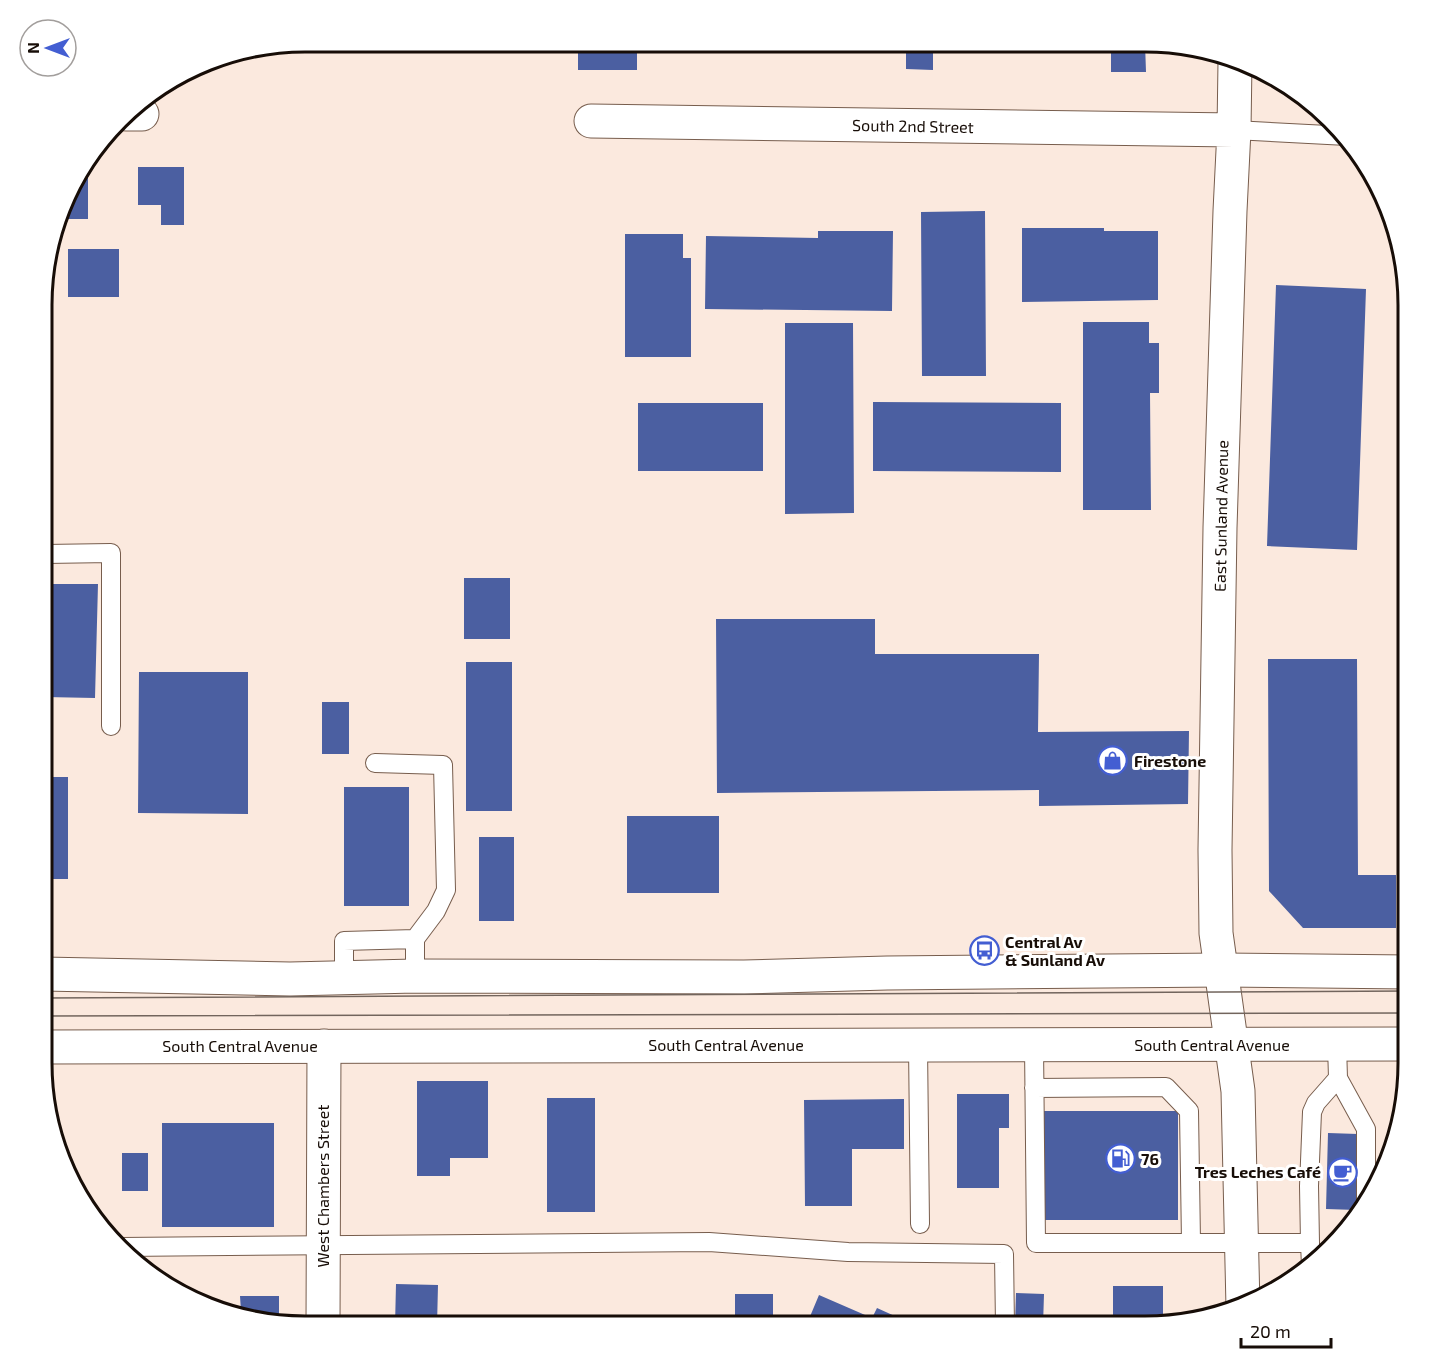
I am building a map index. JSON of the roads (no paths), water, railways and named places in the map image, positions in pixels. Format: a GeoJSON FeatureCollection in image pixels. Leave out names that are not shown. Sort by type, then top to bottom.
{"type":"FeatureCollection","features":[{"type":"Feature","properties":{"kind":"main road","name":"East Sunland Avenue"},"geometry":{"type":"LineString","coordinates":[[1235,69],[1220,516],[1215,814],[1216,933],[1238,1090],[1243,1296]]}},
{"type":"Feature","properties":{"kind":"main road","name":"South 2nd Street"},"geometry":{"type":"LineString","coordinates":[[591,122],[1234,130]]}},
{"type":"Feature","properties":{"kind":"main road"},"geometry":{"type":"LineString","coordinates":[[52,974],[290,980],[415,976],[744,977],[887,973],[1223,970],[1398,972]]}},
{"type":"Feature","properties":{"kind":"main road","name":"South Central Avenue"},"geometry":{"type":"LineString","coordinates":[[52,1047],[1398,1044]]}},
{"type":"Feature","properties":{"kind":"main road","name":"West Chambers Street"},"geometry":{"type":"LineString","coordinates":[[323,1316],[324,1046]]}},
{"type":"Feature","properties":{"kind":"lane"},"geometry":{"type":"LineString","coordinates":[[1234,130],[1333,135]]}},
{"type":"Feature","properties":{"kind":"lane"},"geometry":{"type":"LineString","coordinates":[[52,554],[111,553],[111,726]]}},
{"type":"Feature","properties":{"kind":"lane"},"geometry":{"type":"LineString","coordinates":[[375,764],[443,765],[446,890],[436,910],[415,939],[415,976]]}},
{"type":"Feature","properties":{"kind":"lane"},"geometry":{"type":"LineString","coordinates":[[345,977],[344,941],[415,939]]}},
{"type":"Feature","properties":{"kind":"lane"},"geometry":{"type":"LineString","coordinates":[[918,1045],[920,1224]]}},
{"type":"Feature","properties":{"kind":"lane"},"geometry":{"type":"LineString","coordinates":[[1034,1045],[1036,1243],[1242,1241],[1310,1243]]}},
{"type":"Feature","properties":{"kind":"lane"},"geometry":{"type":"LineString","coordinates":[[1337,1045],[1338,1078],[1366,1129],[1366,1187]]}},
{"type":"Feature","properties":{"kind":"lane"},"geometry":{"type":"LineString","coordinates":[[1310,1254],[1309,1186],[1312,1112],[1338,1078]]}},
{"type":"Feature","properties":{"kind":"lane"},"geometry":{"type":"LineString","coordinates":[[1034,1088],[1166,1087],[1189,1112],[1191,1242]]}},
{"type":"Feature","properties":{"kind":"lane"},"geometry":{"type":"LineString","coordinates":[[132,1247],[709,1242],[848,1252],[1004,1254],[1005,1316]]}},
{"type":"Feature","properties":{"kind":"tram line"},"geometry":{"type":"LineString","coordinates":[[52,998],[1398,991]]}},
{"type":"Feature","properties":{"kind":"tram line"},"geometry":{"type":"LineString","coordinates":[[52,1016],[1398,1013]]}},
{"type":"Feature","properties":{"kind":"place","name":"Firestone"},"geometry":{"type":"Point","coordinates":[1113,761]}},
{"type":"Feature","properties":{"kind":"place","name":"Central Av & Sunland Av"},"geometry":{"type":"Point","coordinates":[984,951]}},
{"type":"Feature","properties":{"kind":"place","name":"76"},"geometry":{"type":"Point","coordinates":[1120,1159]}},
{"type":"Feature","properties":{"kind":"place","name":"Tres Leches Café"},"geometry":{"type":"Point","coordinates":[1342,1172]}}]}
